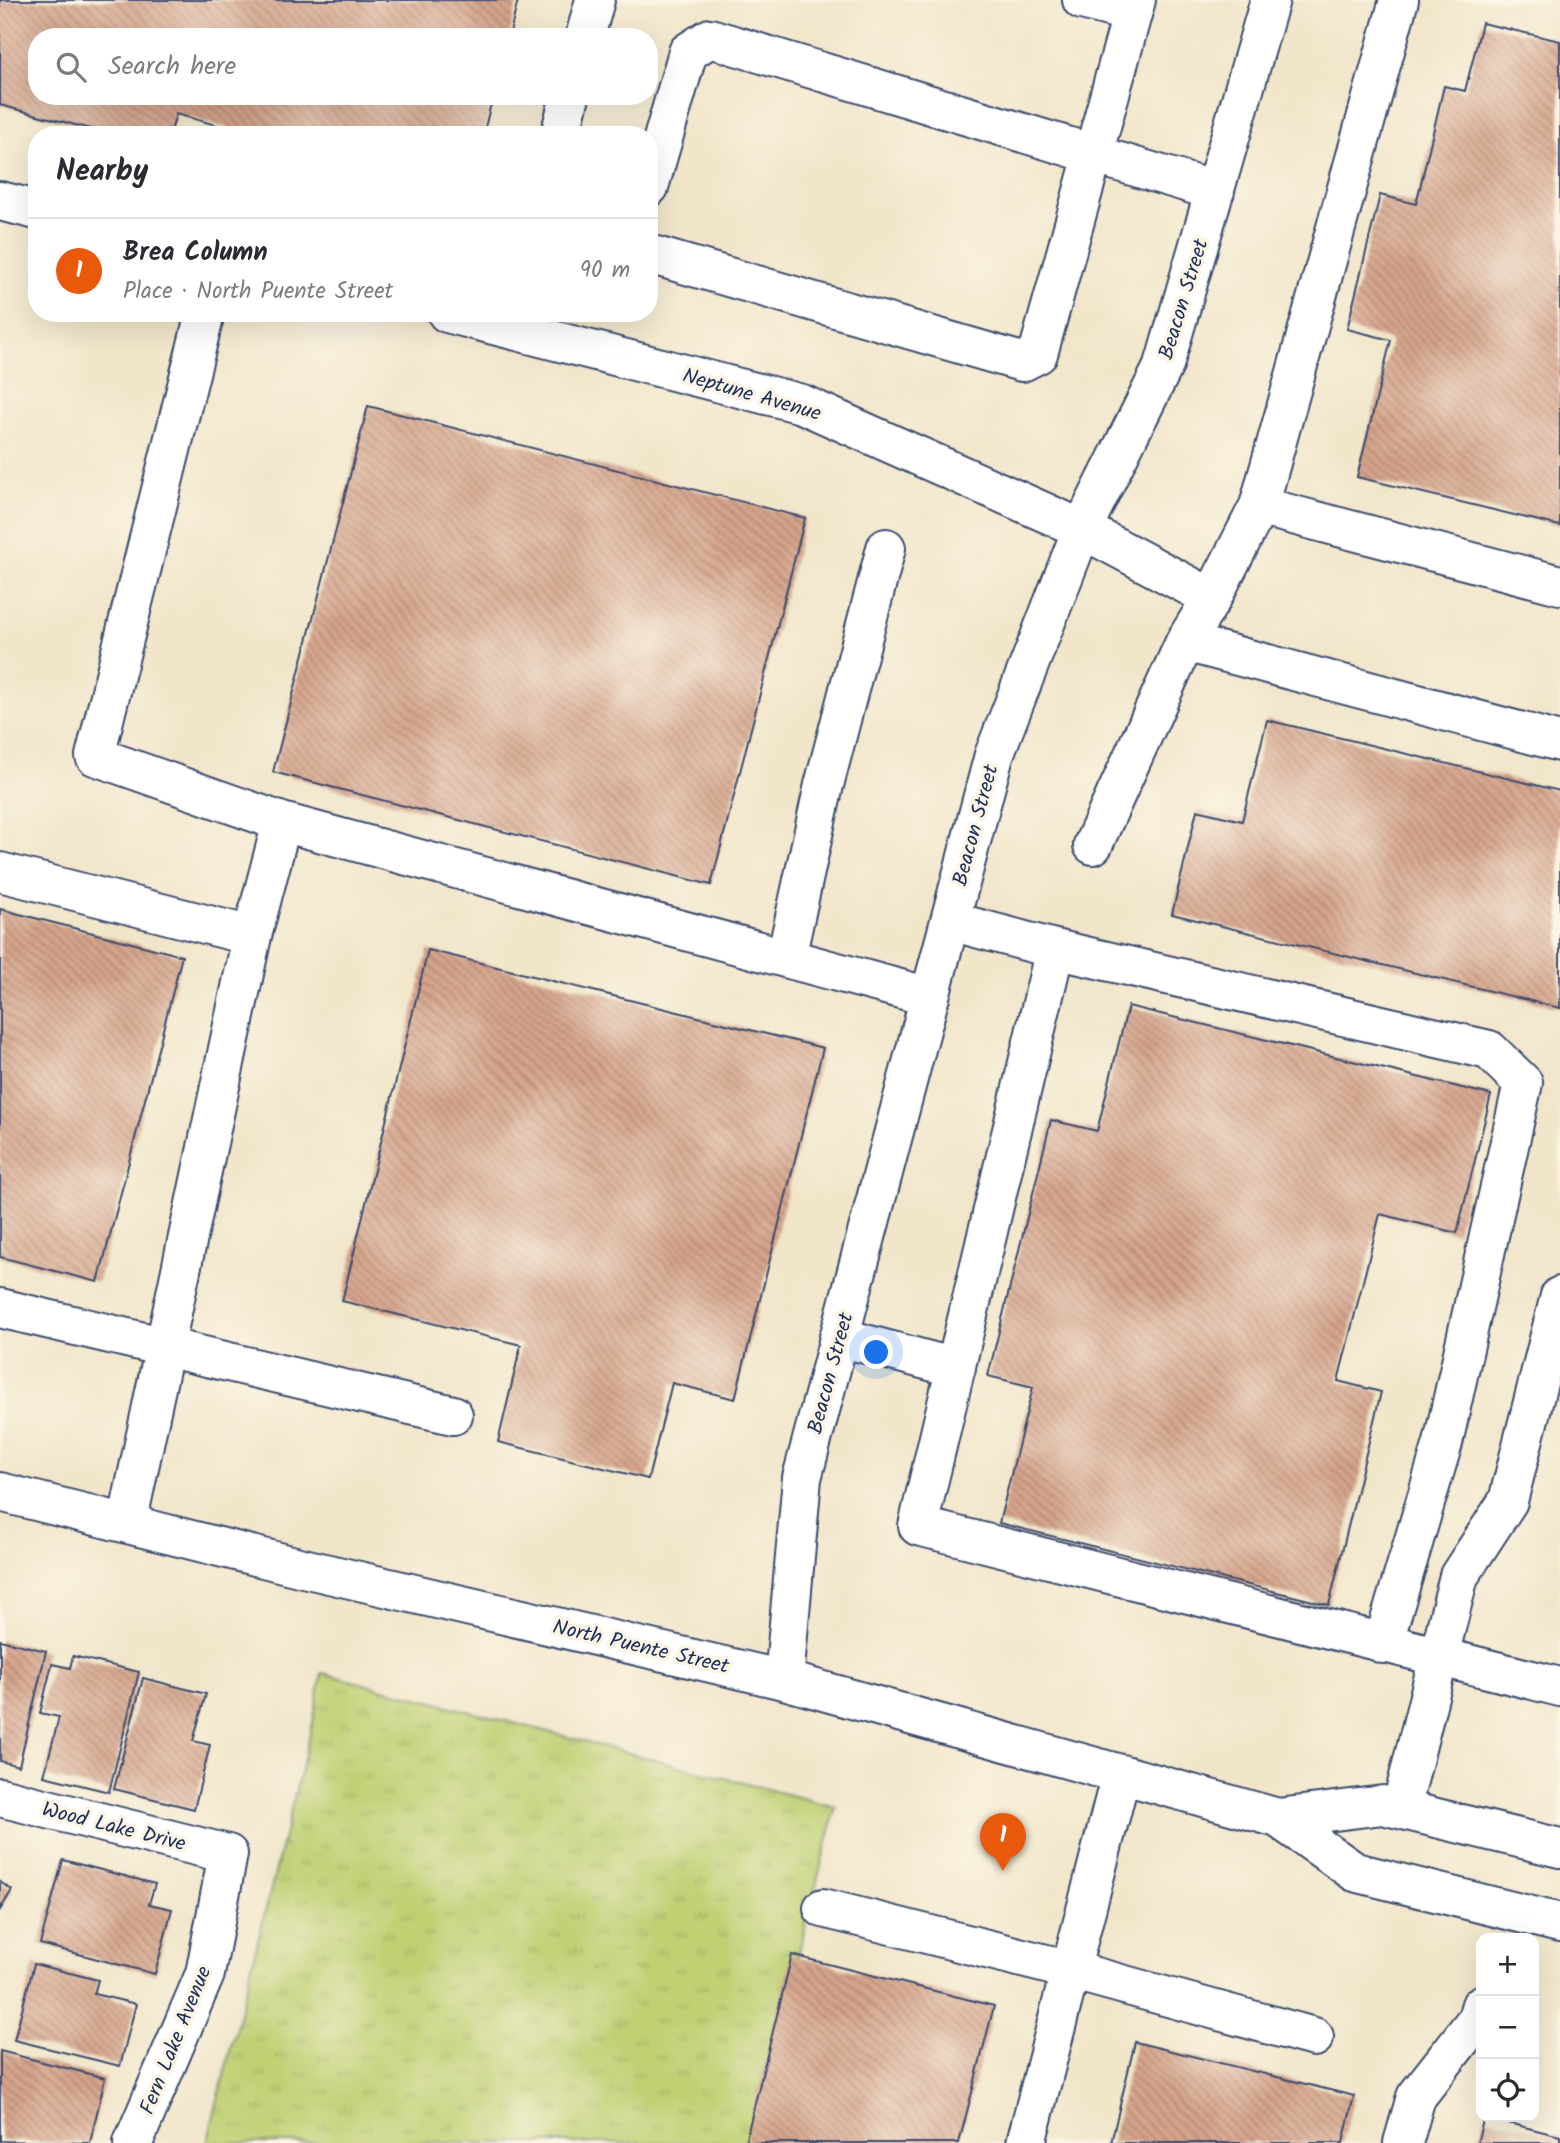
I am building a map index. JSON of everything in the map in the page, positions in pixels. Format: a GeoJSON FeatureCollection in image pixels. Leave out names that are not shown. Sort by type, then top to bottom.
{"type":"FeatureCollection","features":[{"type":"Feature","properties":{"kind":"street"},"geometry":{"type":"LineString","coordinates":[[587,28],[595,0]]}},
{"type":"Feature","properties":{"kind":"street"},"geometry":{"type":"LineString","coordinates":[[658,257],[1022,362],[1038,354],[1134,6],[1082,0]]}},
{"type":"Feature","properties":{"kind":"street","name":"Beacon Street"},"geometry":{"type":"LineString","coordinates":[[784,1680],[802,1478],[994,755],[1083,529],[1164,365],[1270,0]]}},
{"type":"Feature","properties":{"kind":"street"},"geometry":{"type":"LineString","coordinates":[[1093,845],[1185,642],[1212,598],[1259,506],[1399,0]]}},
{"type":"Feature","properties":{"kind":"street"},"geometry":{"type":"LineString","coordinates":[[658,156],[688,52],[710,38],[1215,191]]}},
{"type":"Feature","properties":{"kind":"street"},"geometry":{"type":"LineString","coordinates":[[562,126],[567,105]]}},
{"type":"Feature","properties":{"kind":"street"},"geometry":{"type":"LineString","coordinates":[[0,201],[28,208]]}},
{"type":"Feature","properties":{"kind":"street"},"geometry":{"type":"LineString","coordinates":[[203,322],[95,756],[282,822],[930,997]]}},
{"type":"Feature","properties":{"kind":"street","name":"Neptune Avenue"},"geometry":{"type":"LineString","coordinates":[[515,322],[802,404],[1083,529],[1212,598]]}},
{"type":"Feature","properties":{"kind":"street"},"geometry":{"type":"LineString","coordinates":[[1259,506],[1560,585]]}},
{"type":"Feature","properties":{"kind":"street"},"geometry":{"type":"LineString","coordinates":[[786,958],[824,785],[886,548]]}},
{"type":"Feature","properties":{"kind":"street"},"geometry":{"type":"LineString","coordinates":[[1185,642],[1560,742]]}},
{"type":"Feature","properties":{"kind":"street"},"geometry":{"type":"LineString","coordinates":[[127,1524],[252,936],[282,822]]}},
{"type":"Feature","properties":{"kind":"street"},"geometry":{"type":"LineString","coordinates":[[0,872],[252,936]]}},
{"type":"Feature","properties":{"kind":"street"},"geometry":{"type":"LineString","coordinates":[[950,921],[1055,949],[1489,1050],[1522,1083],[1443,1443],[1383,1644]]}},
{"type":"Feature","properties":{"kind":"street"},"geometry":{"type":"LineString","coordinates":[[1055,949],[918,1526],[1560,1688]]}},
{"type":"Feature","properties":{"kind":"street"},"geometry":{"type":"LineString","coordinates":[[1401,1809],[1459,1576],[1508,1501],[1560,1296]]}},
{"type":"Feature","properties":{"kind":"street"},"geometry":{"type":"LineString","coordinates":[[0,1308],[453,1415]]}},
{"type":"Feature","properties":{"kind":"street"},"geometry":{"type":"LineString","coordinates":[[839,1337],[956,1367]]}},
{"type":"Feature","properties":{"kind":"street","name":"North Puente Street"},"geometry":{"type":"LineString","coordinates":[[0,1492],[784,1680],[1278,1818],[1355,1872],[1505,1924],[1560,1923]]}},
{"type":"Feature","properties":{"kind":"street"},"geometry":{"type":"LineString","coordinates":[[1026,2143],[1121,1774]]}},
{"type":"Feature","properties":{"kind":"street","name":"Wood Lake Drive"},"geometry":{"type":"LineString","coordinates":[[0,1797],[228,1854]]}},
{"type":"Feature","properties":{"kind":"street","name":"North Puente Street"},"geometry":{"type":"LineString","coordinates":[[1278,1818],[1383,1805],[1560,1848]]}},
{"type":"Feature","properties":{"kind":"street","name":"Fern Lake Avenue"},"geometry":{"type":"LineString","coordinates":[[133,2143],[205,1974],[228,1854]]}},
{"type":"Feature","properties":{"kind":"street"},"geometry":{"type":"LineString","coordinates":[[823,1908],[1070,1970],[1314,2037]]}},
{"type":"Feature","properties":{"kind":"street"},"geometry":{"type":"LineString","coordinates":[[1403,2143],[1416,2097],[1476,2020]]}},
{"type":"Feature","properties":{"kind":"green space"},"geometry":{"type":"Polygon","coordinates":[[[322,1673],[836,1807],[750,2143],[207,2143],[313,1722],[322,1673]]]}},
{"type":"Feature","properties":{"kind":"building"},"geometry":{"type":"Polygon","coordinates":[[[0,0],[518,0],[511,28],[28,28],[28,105],[491,105],[485,126],[220,126],[176,114],[173,126],[79,126],[0,105],[0,0]]]}},
{"type":"Feature","properties":{"kind":"building"},"geometry":{"type":"Polygon","coordinates":[[[1482,23],[1560,41],[1560,526],[1357,477],[1391,340],[1347,329],[1380,195],[1416,204],[1444,86],[1465,91],[1482,23]]]}},
{"type":"Feature","properties":{"kind":"building"},"geometry":{"type":"Polygon","coordinates":[[[368,406],[805,518],[711,885],[273,772],[368,406]]]}},
{"type":"Feature","properties":{"kind":"building"},"geometry":{"type":"Polygon","coordinates":[[[1267,720],[1560,791],[1560,1008],[1172,914],[1197,810],[1242,821],[1267,720]]]}},
{"type":"Feature","properties":{"kind":"building"},"geometry":{"type":"Polygon","coordinates":[[[0,909],[182,956],[98,1282],[0,1257],[0,909]]]}},
{"type":"Feature","properties":{"kind":"building"},"geometry":{"type":"Polygon","coordinates":[[[428,950],[823,1048],[735,1399],[672,1383],[648,1479],[498,1442],[521,1345],[342,1301],[428,950]]]}},
{"type":"Feature","properties":{"kind":"building"},"geometry":{"type":"Polygon","coordinates":[[[1128,1006],[1491,1095],[1457,1233],[1380,1214],[1338,1381],[1381,1392],[1329,1605],[999,1523],[1033,1387],[988,1376],[1051,1120],[1097,1131],[1128,1006]]]}},
{"type":"Feature","properties":{"kind":"building"},"geometry":{"type":"Polygon","coordinates":[[[0,1640],[46,1651],[19,1766],[0,1761],[0,1640]]]}},
{"type":"Feature","properties":{"kind":"building"},"geometry":{"type":"Polygon","coordinates":[[[73,1656],[139,1672],[109,1792],[44,1776],[59,1717],[40,1713],[52,1664],[70,1668],[73,1656]]]}},
{"type":"Feature","properties":{"kind":"building"},"geometry":{"type":"Polygon","coordinates":[[[143,1678],[206,1694],[193,1741],[210,1745],[194,1809],[114,1789],[143,1678]]]}},
{"type":"Feature","properties":{"kind":"building"},"geometry":{"type":"Polygon","coordinates":[[[63,1860],[155,1884],[149,1904],[172,1909],[155,1974],[40,1944],[63,1860]]]}},
{"type":"Feature","properties":{"kind":"building"},"geometry":{"type":"Polygon","coordinates":[[[0,1882],[12,1890],[0,1910],[0,1882]]]}},
{"type":"Feature","properties":{"kind":"building"},"geometry":{"type":"Polygon","coordinates":[[[792,1955],[994,2006],[959,2143],[745,2143],[792,1955]]]}},
{"type":"Feature","properties":{"kind":"building"},"geometry":{"type":"Polygon","coordinates":[[[34,1964],[98,1980],[94,1994],[136,2004],[120,2066],[14,2040],[34,1964]]]}},
{"type":"Feature","properties":{"kind":"building"},"geometry":{"type":"Polygon","coordinates":[[[1135,2042],[1354,2096],[1343,2143],[1111,2143],[1135,2042]]]}},
{"type":"Feature","properties":{"kind":"building"},"geometry":{"type":"Polygon","coordinates":[[[0,2051],[105,2078],[90,2143],[0,2141],[0,2051]]]}},
{"type":"Feature","properties":{"kind":"building"},"geometry":{"type":"Polygon","coordinates":[[[1483,2122],[1504,2122],[1560,2136],[1560,2143],[1477,2143],[1483,2122]]]}},
{"type":"Feature","properties":{"kind":"place","name":"Brea Column"},"geometry":{"type":"Point","coordinates":[1003,1871]}}]}
